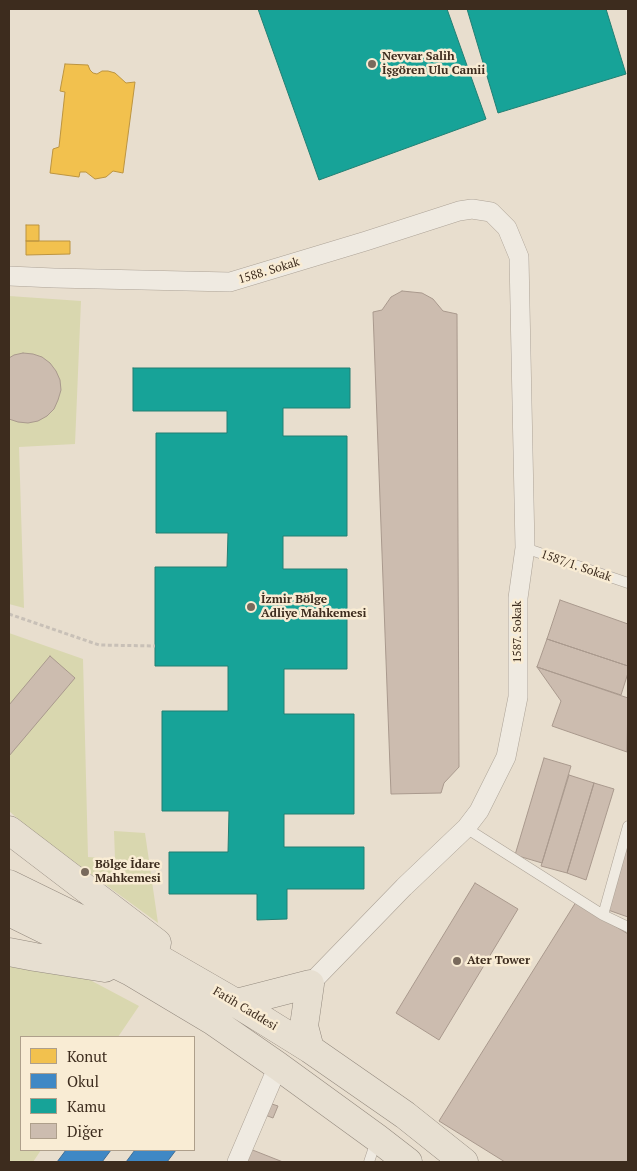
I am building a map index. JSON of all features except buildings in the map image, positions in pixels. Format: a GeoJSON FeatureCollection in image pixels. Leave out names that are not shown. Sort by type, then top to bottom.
{"type":"FeatureCollection","features":[{"type":"Feature","properties":{"kind":"main road"},"geometry":{"type":"LineString","coordinates":[[9,830],[236,1003],[310,984],[304,1026],[310,1050]]}},
{"type":"Feature","properties":{"kind":"main road","name":"Fatih Caddesi"},"geometry":{"type":"LineString","coordinates":[[9,884],[144,950],[236,1003],[310,1050],[405,1115],[464,1162]]}},
{"type":"Feature","properties":{"kind":"main road"},"geometry":{"type":"LineString","coordinates":[[9,912],[132,972],[213,1021],[278,1066],[373,1150],[408,1162]]}},
{"type":"Feature","properties":{"kind":"main road"},"geometry":{"type":"LineString","coordinates":[[9,952],[132,972]]}},
{"type":"Feature","properties":{"kind":"street","name":"1588. Sokak"},"geometry":{"type":"LineString","coordinates":[[9,276],[230,282],[459,211],[472,209],[491,212]]}},
{"type":"Feature","properties":{"kind":"street","name":"1587. Sokak"},"geometry":{"type":"LineString","coordinates":[[310,984],[404,887],[466,828],[479,811],[506,757],[518,698],[518,598],[525,548],[519,257],[507,228],[491,212]]}},
{"type":"Feature","properties":{"kind":"street"},"geometry":{"type":"LineString","coordinates":[[237,1162],[278,1066]]}},
{"type":"Feature","properties":{"kind":"lane","name":"1587/1. Sokak"},"geometry":{"type":"LineString","coordinates":[[525,548],[628,583]]}},
{"type":"Feature","properties":{"kind":"lane"},"geometry":{"type":"LineString","coordinates":[[603,915],[628,826]]}},
{"type":"Feature","properties":{"kind":"lane"},"geometry":{"type":"LineString","coordinates":[[466,828],[603,915],[628,927]]}},
{"type":"Feature","properties":{"kind":"path"},"geometry":{"type":"LineString","coordinates":[[9,614],[99,645],[155,646]]}},
{"type":"Feature","properties":{"kind":"shaded area"},"geometry":{"type":"Polygon","coordinates":[[[9,296],[81,301],[75,444],[19,447],[24,608],[9,604],[9,296]]]}},
{"type":"Feature","properties":{"kind":"shaded area"},"geometry":{"type":"Polygon","coordinates":[[[9,633],[83,659],[88,857],[115,859],[114,831],[145,833],[158,923],[32,831],[9,811],[9,633]]]}},
{"type":"Feature","properties":{"kind":"shaded area"},"geometry":{"type":"Polygon","coordinates":[[[9,964],[75,972],[139,1006],[119,1036],[20,1036],[20,1151],[40,1151],[33,1162],[9,1162],[9,964]]]}},
{"type":"Feature","properties":{"kind":"place","name":"Nevvar Salih İşgören Ulu Camii"},"geometry":{"type":"Point","coordinates":[372,64]}},
{"type":"Feature","properties":{"kind":"place","name":"İzmir Bölge Adliye Mahkemesi"},"geometry":{"type":"Point","coordinates":[251,607]}},
{"type":"Feature","properties":{"kind":"place","name":"Bölge İdare Mahkemesi"},"geometry":{"type":"Point","coordinates":[85,872]}},
{"type":"Feature","properties":{"kind":"place","name":"Ater Tower"},"geometry":{"type":"Point","coordinates":[457,961]}}]}
